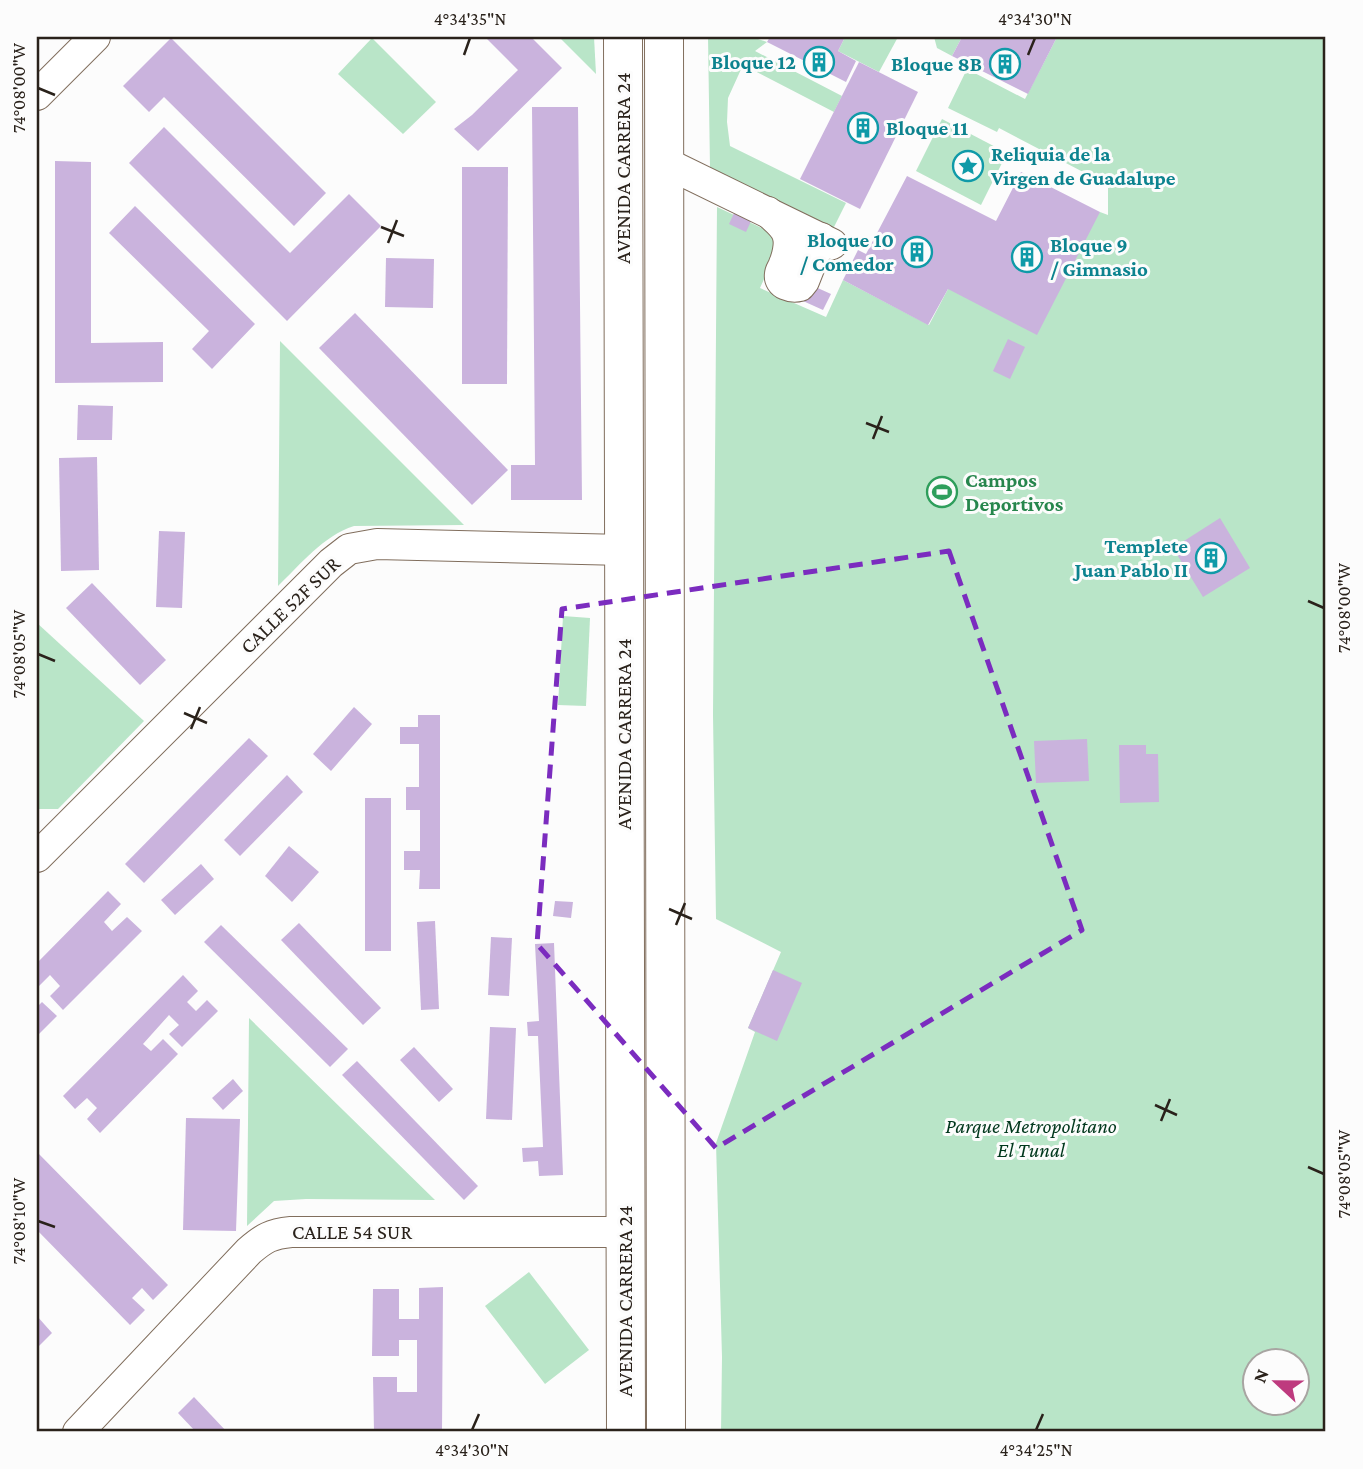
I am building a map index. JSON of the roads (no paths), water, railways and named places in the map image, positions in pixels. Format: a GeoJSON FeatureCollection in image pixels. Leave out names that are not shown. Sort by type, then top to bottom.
{"type":"FeatureCollection","features":[{"type":"Feature","properties":{"kind":"main road","name":"AVENIDA CARRERA 24"},"geometry":{"type":"LineString","coordinates":[[623,37],[626,1432]]}},
{"type":"Feature","properties":{"kind":"main road","name":"AVENIDA CARRERA 24"},"geometry":{"type":"LineString","coordinates":[[664,37],[666,1432]]}},
{"type":"Feature","properties":{"kind":"street"},"geometry":{"type":"LineString","coordinates":[[37,94],[94,37]]}},
{"type":"Feature","properties":{"kind":"street"},"geometry":{"type":"LineString","coordinates":[[664,162],[827,241],[800,286],[793,288],[779,278],[786,260],[789,239],[784,227],[767,212]]}},
{"type":"Feature","properties":{"kind":"street","name":"CALLE 52F SUR"},"geometry":{"type":"LineString","coordinates":[[37,857],[331,563],[349,549],[377,544],[624,550]]}},
{"type":"Feature","properties":{"kind":"street","name":"CALLE 54 SUR"},"geometry":{"type":"LineString","coordinates":[[78,1432],[249,1251],[276,1233],[625,1232]]}},
{"type":"Feature","properties":{"kind":"place","name":"Bloque 12"},"geometry":{"type":"Point","coordinates":[819,62]}},
{"type":"Feature","properties":{"kind":"place","name":"Bloque 8B"},"geometry":{"type":"Point","coordinates":[1005,64]}},
{"type":"Feature","properties":{"kind":"place","name":"Bloque 11"},"geometry":{"type":"Point","coordinates":[863,128]}},
{"type":"Feature","properties":{"kind":"place","name":"Reliquia de la Virgen de Guadalupe"},"geometry":{"type":"Point","coordinates":[968,166]}},
{"type":"Feature","properties":{"kind":"place","name":"Bloque 10 / Comedor"},"geometry":{"type":"Point","coordinates":[917,252]}},
{"type":"Feature","properties":{"kind":"place","name":"Bloque 9 / Gimnasio"},"geometry":{"type":"Point","coordinates":[1027,257]}},
{"type":"Feature","properties":{"kind":"place","name":"Campos Deportivos"},"geometry":{"type":"Point","coordinates":[942,492]}},
{"type":"Feature","properties":{"kind":"place","name":"Templete Juan Pablo II"},"geometry":{"type":"Point","coordinates":[1211,558]}},
{"type":"Feature","properties":{"kind":"park label","name":"Parque Metropolitano El Tunal"},"geometry":{"type":"Point","coordinates":[1031,1138]}}]}
